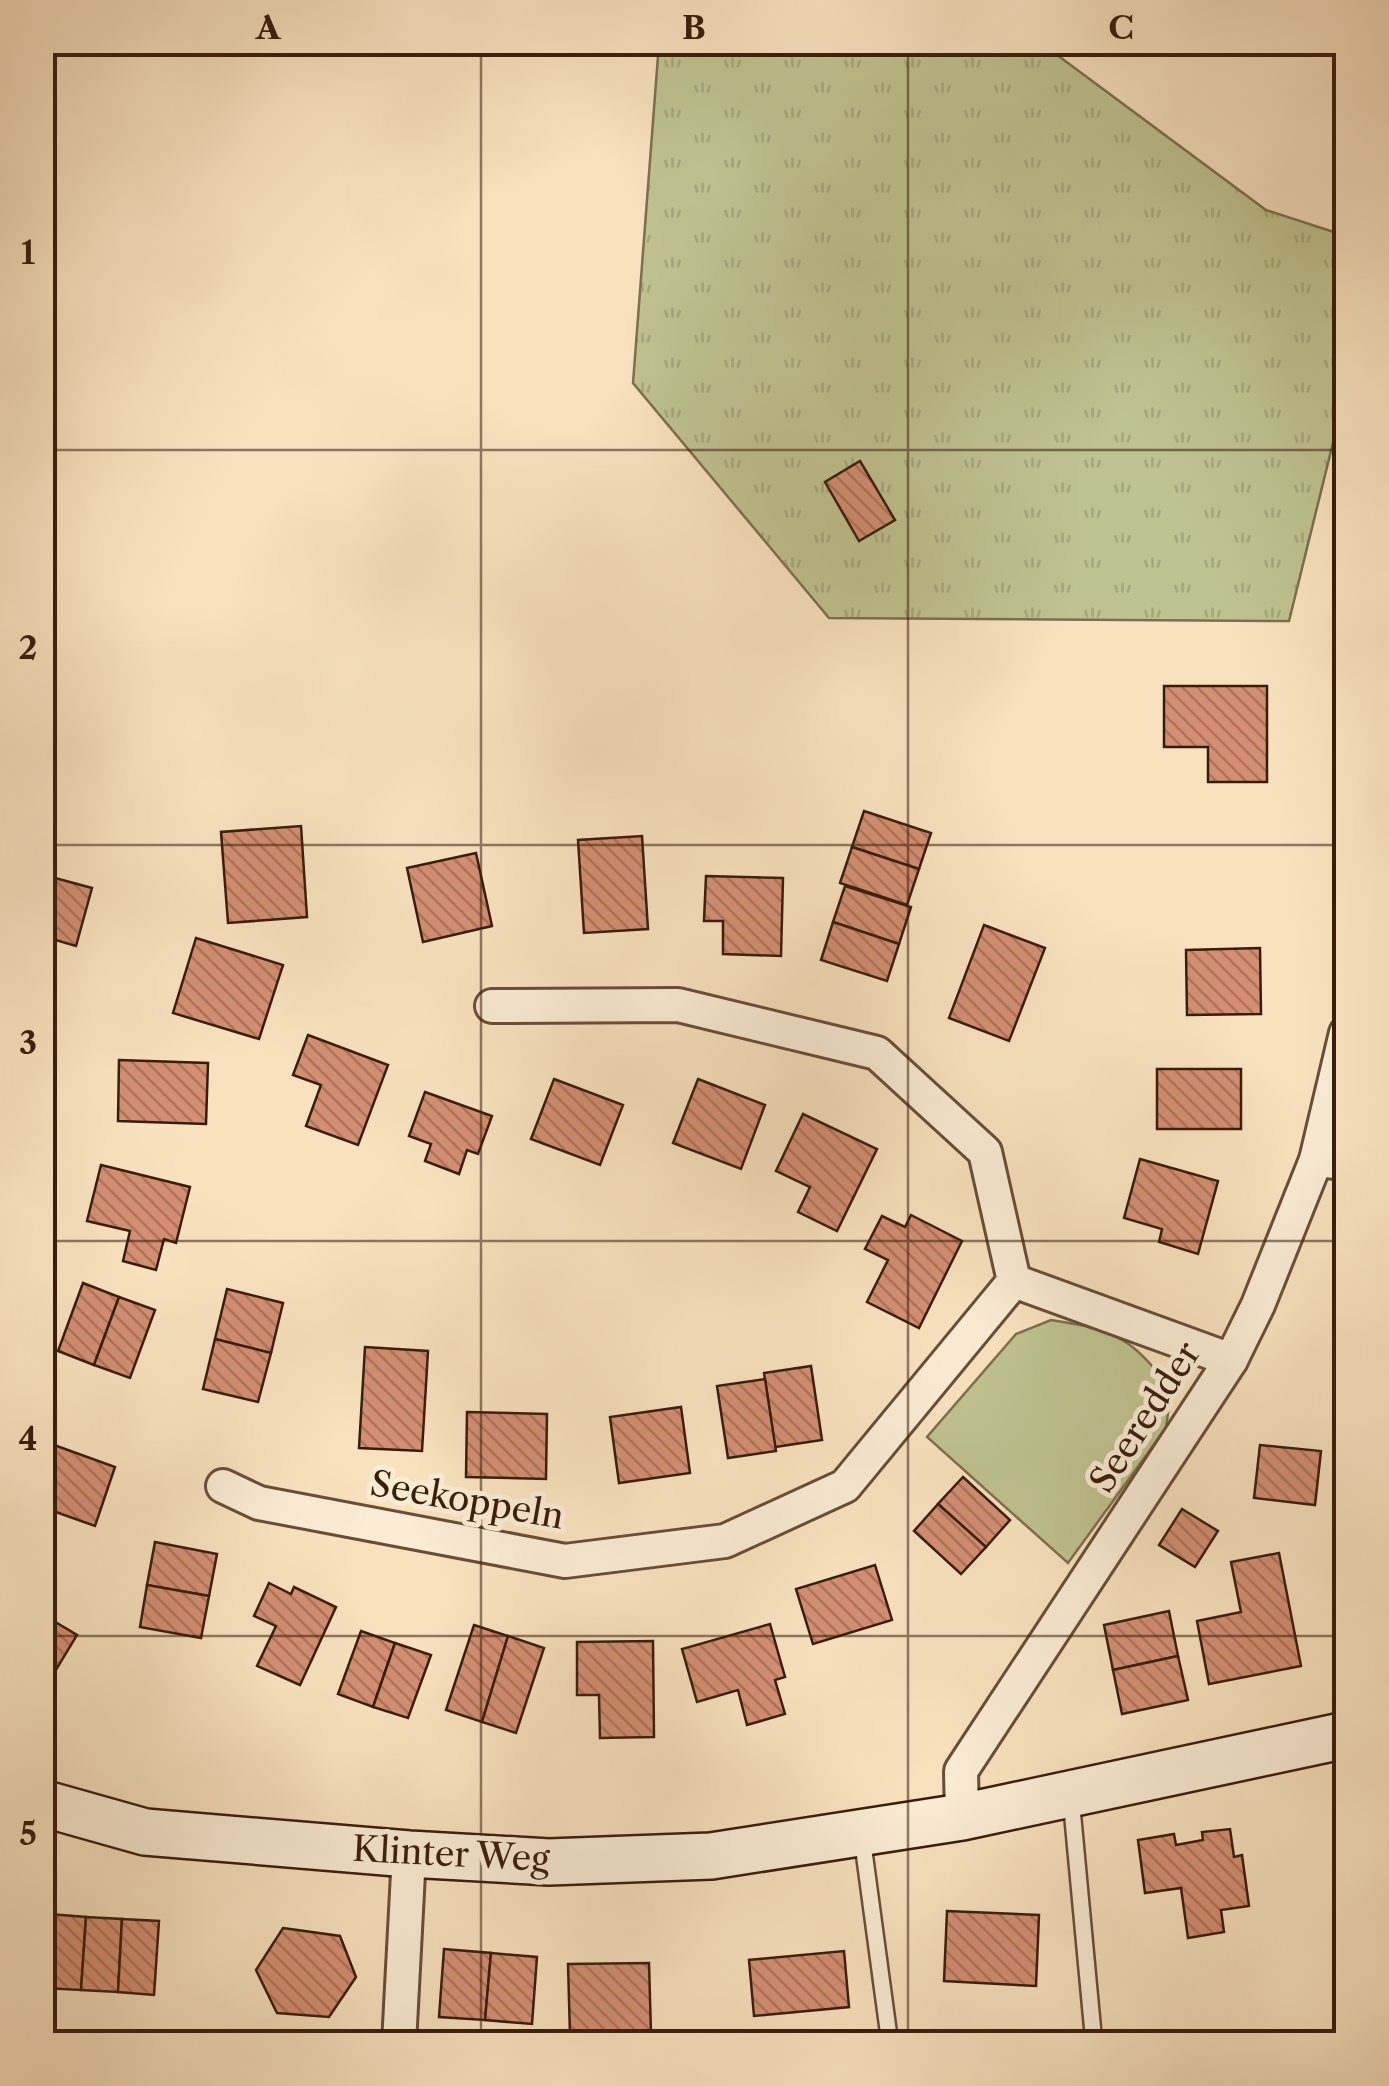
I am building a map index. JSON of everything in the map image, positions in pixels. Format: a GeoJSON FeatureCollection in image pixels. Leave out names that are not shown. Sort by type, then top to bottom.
{"type":"FeatureCollection","features":[{"type":"Feature","properties":{"kind":"street"},"geometry":{"type":"LineString","coordinates":[[492,1006],[678,1005],[877,1053],[985,1152],[1014,1282],[1231,1360]]}},
{"type":"Feature","properties":{"kind":"street","name":"Seeredder"},"geometry":{"type":"LineString","coordinates":[[962,1817],[961,1771],[1231,1360],[1331,1161],[1346,1033]]}},
{"type":"Feature","properties":{"kind":"street","name":"Seekoppeln"},"geometry":{"type":"LineString","coordinates":[[223,1486],[259,1503],[565,1561],[725,1541],[845,1486],[1014,1282]]}},
{"type":"Feature","properties":{"kind":"street","name":"Klinter Weg"},"geometry":{"type":"LineString","coordinates":[[42,1803],[145,1832],[409,1854],[549,1862],[711,1856],[962,1817],[1346,1735]]}},
{"type":"Feature","properties":{"kind":"street"},"geometry":{"type":"LineString","coordinates":[[399,2044],[409,1854]]}},
{"type":"Feature","properties":{"kind":"lane"},"geometry":{"type":"LineString","coordinates":[[1071,1794],[1094,2044]]}},
{"type":"Feature","properties":{"kind":"lane"},"geometry":{"type":"LineString","coordinates":[[862,1833],[890,2044]]}},
{"type":"Feature","properties":{"kind":"green space"},"geometry":{"type":"Polygon","coordinates":[[[43,42],[52,43],[52,86],[43,86],[43,42]]]}},
{"type":"Feature","properties":{"kind":"green space"},"geometry":{"type":"Polygon","coordinates":[[[659,43],[1041,43],[1266,210],[1346,236],[1346,390],[1289,621],[829,618],[633,383],[659,43]]]}},
{"type":"Feature","properties":{"kind":"green space"},"geometry":{"type":"Polygon","coordinates":[[[43,93],[54,94],[52,295],[42,295],[43,93]]]}},
{"type":"Feature","properties":{"kind":"green space"},"geometry":{"type":"Polygon","coordinates":[[[1051,1320],[1120,1339],[1145,1358],[1171,1390],[1166,1428],[1068,1563],[927,1437],[1016,1334],[1051,1320]]]}},
{"type":"Feature","properties":{"kind":"building"},"geometry":{"type":"Polygon","coordinates":[[[860,461],[895,520],[859,541],[825,482],[860,461]]]}},
{"type":"Feature","properties":{"kind":"building"},"geometry":{"type":"Polygon","coordinates":[[[1164,686],[1267,686],[1267,782],[1208,782],[1208,747],[1164,747],[1164,686]]]}},
{"type":"Feature","properties":{"kind":"building"},"geometry":{"type":"Polygon","coordinates":[[[864,811],[931,833],[919,869],[852,847],[864,811]]]}},
{"type":"Feature","properties":{"kind":"building"},"geometry":{"type":"Polygon","coordinates":[[[301,826],[307,917],[228,923],[221,832],[301,826]]]}},
{"type":"Feature","properties":{"kind":"building"},"geometry":{"type":"Polygon","coordinates":[[[642,836],[648,929],[584,933],[578,840],[642,836]]]}},
{"type":"Feature","properties":{"kind":"building"},"geometry":{"type":"Polygon","coordinates":[[[852,847],[919,869],[907,905],[840,883],[852,847]]]}},
{"type":"Feature","properties":{"kind":"building"},"geometry":{"type":"Polygon","coordinates":[[[476,853],[492,926],[423,942],[407,868],[476,853]]]}},
{"type":"Feature","properties":{"kind":"building"},"geometry":{"type":"Polygon","coordinates":[[[42,874],[55,878],[42,922],[42,874]]]}},
{"type":"Feature","properties":{"kind":"building"},"geometry":{"type":"Polygon","coordinates":[[[706,876],[783,878],[781,956],[723,954],[723,921],[704,921],[706,876]]]}},
{"type":"Feature","properties":{"kind":"building"},"geometry":{"type":"Polygon","coordinates":[[[55,878],[92,888],[76,946],[42,936],[42,922],[55,878]]]}},
{"type":"Feature","properties":{"kind":"building"},"geometry":{"type":"Polygon","coordinates":[[[845,886],[911,907],[899,944],[833,922],[845,886]]]}},
{"type":"Feature","properties":{"kind":"building"},"geometry":{"type":"Polygon","coordinates":[[[833,922],[899,944],[887,981],[821,960],[833,922]]]}},
{"type":"Feature","properties":{"kind":"building"},"geometry":{"type":"Polygon","coordinates":[[[984,925],[1045,948],[1009,1041],[949,1018],[984,925]]]}},
{"type":"Feature","properties":{"kind":"building"},"geometry":{"type":"Polygon","coordinates":[[[196,938],[283,965],[259,1039],[173,1013],[196,938]]]}},
{"type":"Feature","properties":{"kind":"building"},"geometry":{"type":"Polygon","coordinates":[[[1260,948],[1261,1014],[1187,1015],[1186,950],[1260,948]]]}},
{"type":"Feature","properties":{"kind":"building"},"geometry":{"type":"Polygon","coordinates":[[[308,1035],[388,1065],[358,1145],[306,1126],[321,1085],[293,1075],[308,1035]]]}},
{"type":"Feature","properties":{"kind":"building"},"geometry":{"type":"Polygon","coordinates":[[[119,1060],[208,1063],[206,1124],[118,1121],[119,1060]]]}},
{"type":"Feature","properties":{"kind":"building"},"geometry":{"type":"Polygon","coordinates":[[[1157,1069],[1241,1069],[1241,1129],[1157,1129],[1157,1069]]]}},
{"type":"Feature","properties":{"kind":"building"},"geometry":{"type":"Polygon","coordinates":[[[554,1079],[623,1105],[600,1165],[531,1139],[554,1079]]]}},
{"type":"Feature","properties":{"kind":"building"},"geometry":{"type":"Polygon","coordinates":[[[698,1079],[765,1105],[741,1169],[673,1143],[698,1079]]]}},
{"type":"Feature","properties":{"kind":"building"},"geometry":{"type":"Polygon","coordinates":[[[425,1092],[492,1116],[478,1154],[467,1150],[459,1174],[425,1161],[431,1144],[409,1136],[425,1092]]]}},
{"type":"Feature","properties":{"kind":"building"},"geometry":{"type":"Polygon","coordinates":[[[803,1114],[877,1149],[837,1231],[798,1212],[810,1187],[776,1171],[803,1114]]]}},
{"type":"Feature","properties":{"kind":"building"},"geometry":{"type":"Polygon","coordinates":[[[1140,1159],[1218,1181],[1198,1254],[1159,1242],[1162,1229],[1124,1218],[1140,1159]]]}},
{"type":"Feature","properties":{"kind":"building"},"geometry":{"type":"Polygon","coordinates":[[[101,1165],[190,1187],[176,1243],[164,1239],[156,1270],[123,1261],[130,1231],[87,1221],[101,1165]]]}},
{"type":"Feature","properties":{"kind":"building"},"geometry":{"type":"Polygon","coordinates":[[[911,1215],[962,1241],[919,1328],[867,1302],[888,1260],[865,1249],[882,1216],[905,1227],[911,1215]]]}},
{"type":"Feature","properties":{"kind":"building"},"geometry":{"type":"Polygon","coordinates":[[[83,1283],[119,1297],[94,1365],[58,1351],[83,1283]]]}},
{"type":"Feature","properties":{"kind":"building"},"geometry":{"type":"Polygon","coordinates":[[[227,1289],[283,1303],[271,1353],[215,1339],[227,1289]]]}},
{"type":"Feature","properties":{"kind":"building"},"geometry":{"type":"Polygon","coordinates":[[[119,1297],[155,1310],[130,1378],[94,1365],[119,1297]]]}},
{"type":"Feature","properties":{"kind":"building"},"geometry":{"type":"Polygon","coordinates":[[[215,1339],[271,1353],[258,1402],[203,1389],[215,1339]]]}},
{"type":"Feature","properties":{"kind":"building"},"geometry":{"type":"Polygon","coordinates":[[[365,1347],[428,1351],[422,1451],[359,1448],[365,1347]]]}},
{"type":"Feature","properties":{"kind":"building"},"geometry":{"type":"Polygon","coordinates":[[[811,1366],[822,1440],[775,1447],[764,1373],[811,1366]]]}},
{"type":"Feature","properties":{"kind":"building"},"geometry":{"type":"Polygon","coordinates":[[[765,1379],[776,1451],[728,1458],[717,1386],[765,1379]]]}},
{"type":"Feature","properties":{"kind":"building"},"geometry":{"type":"Polygon","coordinates":[[[681,1407],[690,1473],[619,1483],[610,1417],[681,1407]]]}},
{"type":"Feature","properties":{"kind":"building"},"geometry":{"type":"Polygon","coordinates":[[[467,1412],[547,1414],[546,1479],[466,1477],[467,1412]]]}},
{"type":"Feature","properties":{"kind":"building"},"geometry":{"type":"Polygon","coordinates":[[[43,1441],[115,1467],[95,1526],[42,1507],[43,1441]]]}},
{"type":"Feature","properties":{"kind":"building"},"geometry":{"type":"Polygon","coordinates":[[[1260,1445],[1321,1451],[1315,1505],[1254,1498],[1260,1445]]]}},
{"type":"Feature","properties":{"kind":"building"},"geometry":{"type":"Polygon","coordinates":[[[963,1477],[1010,1520],[986,1547],[938,1504],[963,1477]]]}},
{"type":"Feature","properties":{"kind":"building"},"geometry":{"type":"Polygon","coordinates":[[[938,1504],[986,1547],[961,1574],[914,1531],[938,1504]]]}},
{"type":"Feature","properties":{"kind":"building"},"geometry":{"type":"Polygon","coordinates":[[[1182,1509],[1218,1531],[1195,1567],[1159,1545],[1182,1509]]]}},
{"type":"Feature","properties":{"kind":"building"},"geometry":{"type":"Polygon","coordinates":[[[155,1542],[217,1554],[209,1596],[147,1585],[155,1542]]]}},
{"type":"Feature","properties":{"kind":"building"},"geometry":{"type":"Polygon","coordinates":[[[1279,1553],[1301,1666],[1209,1684],[1197,1621],[1241,1612],[1231,1562],[1279,1553]]]}},
{"type":"Feature","properties":{"kind":"building"},"geometry":{"type":"Polygon","coordinates":[[[875,1565],[892,1620],[813,1644],[796,1589],[875,1565]]]}},
{"type":"Feature","properties":{"kind":"building"},"geometry":{"type":"Polygon","coordinates":[[[269,1583],[291,1594],[294,1587],[336,1607],[300,1685],[257,1666],[276,1626],[254,1616],[269,1583]]]}},
{"type":"Feature","properties":{"kind":"building"},"geometry":{"type":"Polygon","coordinates":[[[147,1585],[209,1596],[201,1638],[140,1627],[147,1585]]]}},
{"type":"Feature","properties":{"kind":"building"},"geometry":{"type":"Polygon","coordinates":[[[1169,1611],[1178,1656],[1113,1670],[1104,1625],[1169,1611]]]}},
{"type":"Feature","properties":{"kind":"building"},"geometry":{"type":"Polygon","coordinates":[[[42,1614],[77,1635],[42,1693],[42,1614]]]}},
{"type":"Feature","properties":{"kind":"building"},"geometry":{"type":"Polygon","coordinates":[[[770,1624],[785,1677],[775,1680],[785,1714],[747,1725],[738,1690],[697,1702],[682,1649],[770,1624]]]}},
{"type":"Feature","properties":{"kind":"building"},"geometry":{"type":"Polygon","coordinates":[[[474,1625],[508,1636],[482,1722],[446,1710],[474,1625]]]}},
{"type":"Feature","properties":{"kind":"building"},"geometry":{"type":"Polygon","coordinates":[[[361,1631],[395,1643],[373,1707],[338,1694],[361,1631]]]}},
{"type":"Feature","properties":{"kind":"building"},"geometry":{"type":"Polygon","coordinates":[[[508,1636],[544,1648],[516,1733],[482,1722],[508,1636]]]}},
{"type":"Feature","properties":{"kind":"building"},"geometry":{"type":"Polygon","coordinates":[[[653,1641],[654,1737],[600,1738],[599,1695],[577,1695],[577,1642],[653,1641]]]}},
{"type":"Feature","properties":{"kind":"building"},"geometry":{"type":"Polygon","coordinates":[[[395,1643],[431,1655],[408,1718],[373,1707],[395,1643]]]}},
{"type":"Feature","properties":{"kind":"building"},"geometry":{"type":"Polygon","coordinates":[[[1178,1656],[1188,1700],[1122,1714],[1113,1670],[1178,1656]]]}},
{"type":"Feature","properties":{"kind":"building"},"geometry":{"type":"Polygon","coordinates":[[[1230,1829],[1234,1857],[1242,1855],[1249,1906],[1221,1910],[1224,1932],[1188,1938],[1181,1888],[1145,1893],[1138,1840],[1174,1834],[1176,1845],[1203,1840],[1202,1832],[1230,1829]]]}},
{"type":"Feature","properties":{"kind":"building"},"geometry":{"type":"Polygon","coordinates":[[[947,1911],[1039,1915],[1036,1986],[944,1981],[947,1911]]]}},
{"type":"Feature","properties":{"kind":"building"},"geometry":{"type":"Polygon","coordinates":[[[42,1914],[49,1914],[44,1988],[42,1987],[42,1914]]]}},
{"type":"Feature","properties":{"kind":"building"},"geometry":{"type":"Polygon","coordinates":[[[49,1914],[86,1917],[81,1990],[44,1988],[49,1914]]]}},
{"type":"Feature","properties":{"kind":"building"},"geometry":{"type":"Polygon","coordinates":[[[86,1917],[122,1919],[118,1992],[81,1990],[86,1917]]]}},
{"type":"Feature","properties":{"kind":"building"},"geometry":{"type":"Polygon","coordinates":[[[122,1919],[159,1921],[154,1995],[118,1992],[122,1919]]]}},
{"type":"Feature","properties":{"kind":"building"},"geometry":{"type":"Polygon","coordinates":[[[283,1928],[340,1936],[356,1977],[329,2017],[277,2013],[256,1970],[283,1928]]]}},
{"type":"Feature","properties":{"kind":"building"},"geometry":{"type":"Polygon","coordinates":[[[444,1949],[491,1953],[485,2020],[439,2017],[444,1949]]]}},
{"type":"Feature","properties":{"kind":"building"},"geometry":{"type":"Polygon","coordinates":[[[844,1951],[849,2007],[754,2016],[749,1960],[844,1951]]]}},
{"type":"Feature","properties":{"kind":"building"},"geometry":{"type":"Polygon","coordinates":[[[491,1953],[537,1957],[532,2024],[485,2020],[491,1953]]]}},
{"type":"Feature","properties":{"kind":"building"},"geometry":{"type":"Polygon","coordinates":[[[649,1963],[651,2033],[570,2035],[568,1964],[649,1963]]]}}]}
